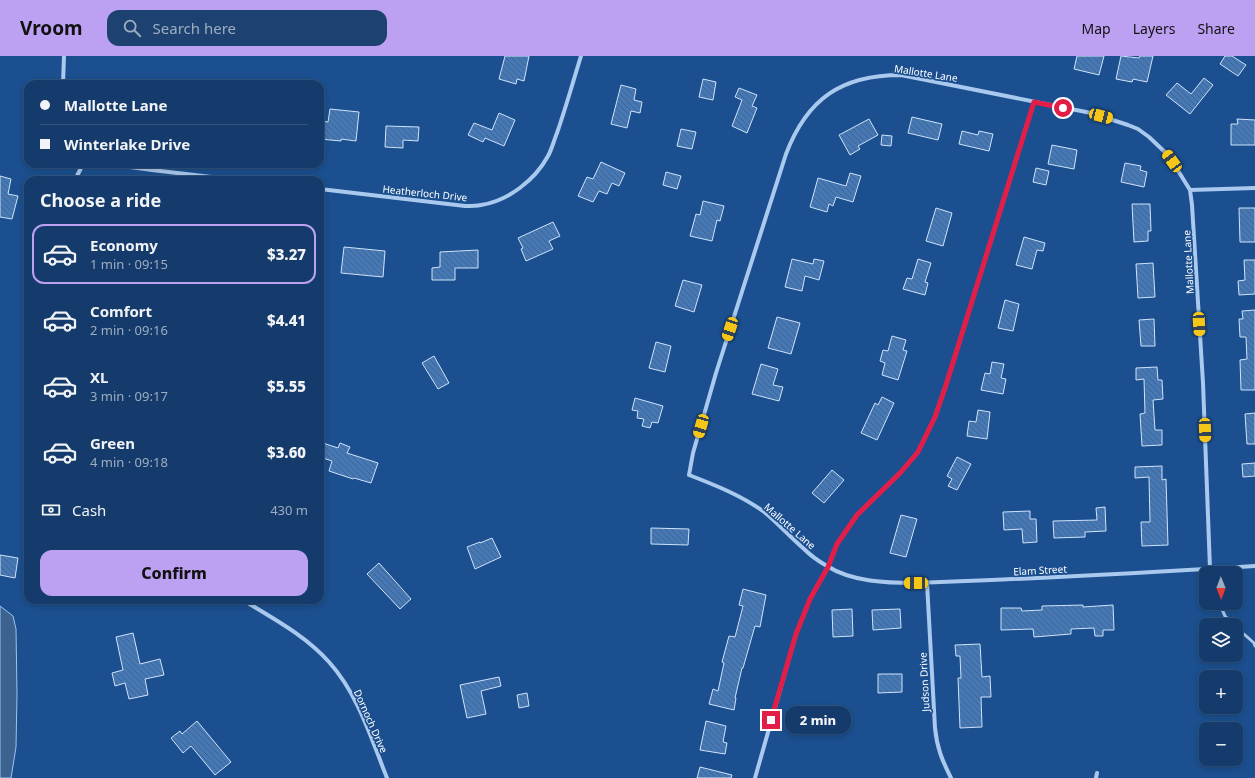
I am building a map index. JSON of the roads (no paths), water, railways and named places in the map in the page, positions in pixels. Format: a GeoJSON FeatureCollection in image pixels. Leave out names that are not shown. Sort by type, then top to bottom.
{"type":"FeatureCollection","features":[{"type":"Feature","properties":{"kind":"street"},"geometry":{"type":"LineString","coordinates":[[63,80],[64,56]]}},
{"type":"Feature","properties":{"kind":"street","name":"Heatherloch Drive"},"geometry":{"type":"LineString","coordinates":[[324,189],[465,206],[481,205],[498,200],[514,192],[528,182],[540,169],[548,155],[581,56]]}},
{"type":"Feature","properties":{"kind":"street","name":"Mallotte Lane"},"geometry":{"type":"LineString","coordinates":[[828,567],[802,547],[764,512],[751,503],[715,485],[689,475],[693,453],[716,373],[792,137],[807,114],[826,95],[849,83],[882,75],[901,75],[1104,117],[1138,129],[1149,137],[1166,154],[1190,190],[1203,383],[1210,566]]}},
{"type":"Feature","properties":{"kind":"street"},"geometry":{"type":"LineString","coordinates":[[755,778],[796,634],[810,599],[828,567],[837,544],[857,515],[901,472],[918,452],[927,436],[946,385],[1034,102]]}},
{"type":"Feature","properties":{"kind":"street"},"geometry":{"type":"LineString","coordinates":[[137,168],[203,176]]}},
{"type":"Feature","properties":{"kind":"street"},"geometry":{"type":"LineString","coordinates":[[1190,190],[1255,188]]}},
{"type":"Feature","properties":{"kind":"street","name":"Elam Street"},"geometry":{"type":"LineString","coordinates":[[1243,567],[1255,566]]}},
{"type":"Feature","properties":{"kind":"street","name":"Elam Street"},"geometry":{"type":"LineString","coordinates":[[828,567],[859,578],[900,583],[1199,571]]}},
{"type":"Feature","properties":{"kind":"street","name":"Judson Drive"},"geometry":{"type":"LineString","coordinates":[[927,583],[937,745],[941,759],[951,778]]}},
{"type":"Feature","properties":{"kind":"street","name":"Dornoch Drive"},"geometry":{"type":"LineString","coordinates":[[248,604],[299,636],[328,662],[349,689],[357,704],[387,778]]}},
{"type":"Feature","properties":{"kind":"street"},"geometry":{"type":"LineString","coordinates":[[1096,778],[1097,773]]}},
{"type":"Feature","properties":{"kind":"lane"},"geometry":{"type":"LineString","coordinates":[[1243,633],[1254,643],[1255,646]]}},
{"type":"Feature","properties":{"kind":"water"},"geometry":{"type":"Polygon","coordinates":[[[0,606],[13,616],[16,629],[16,747],[11,778],[0,778],[0,606]]]}}]}
